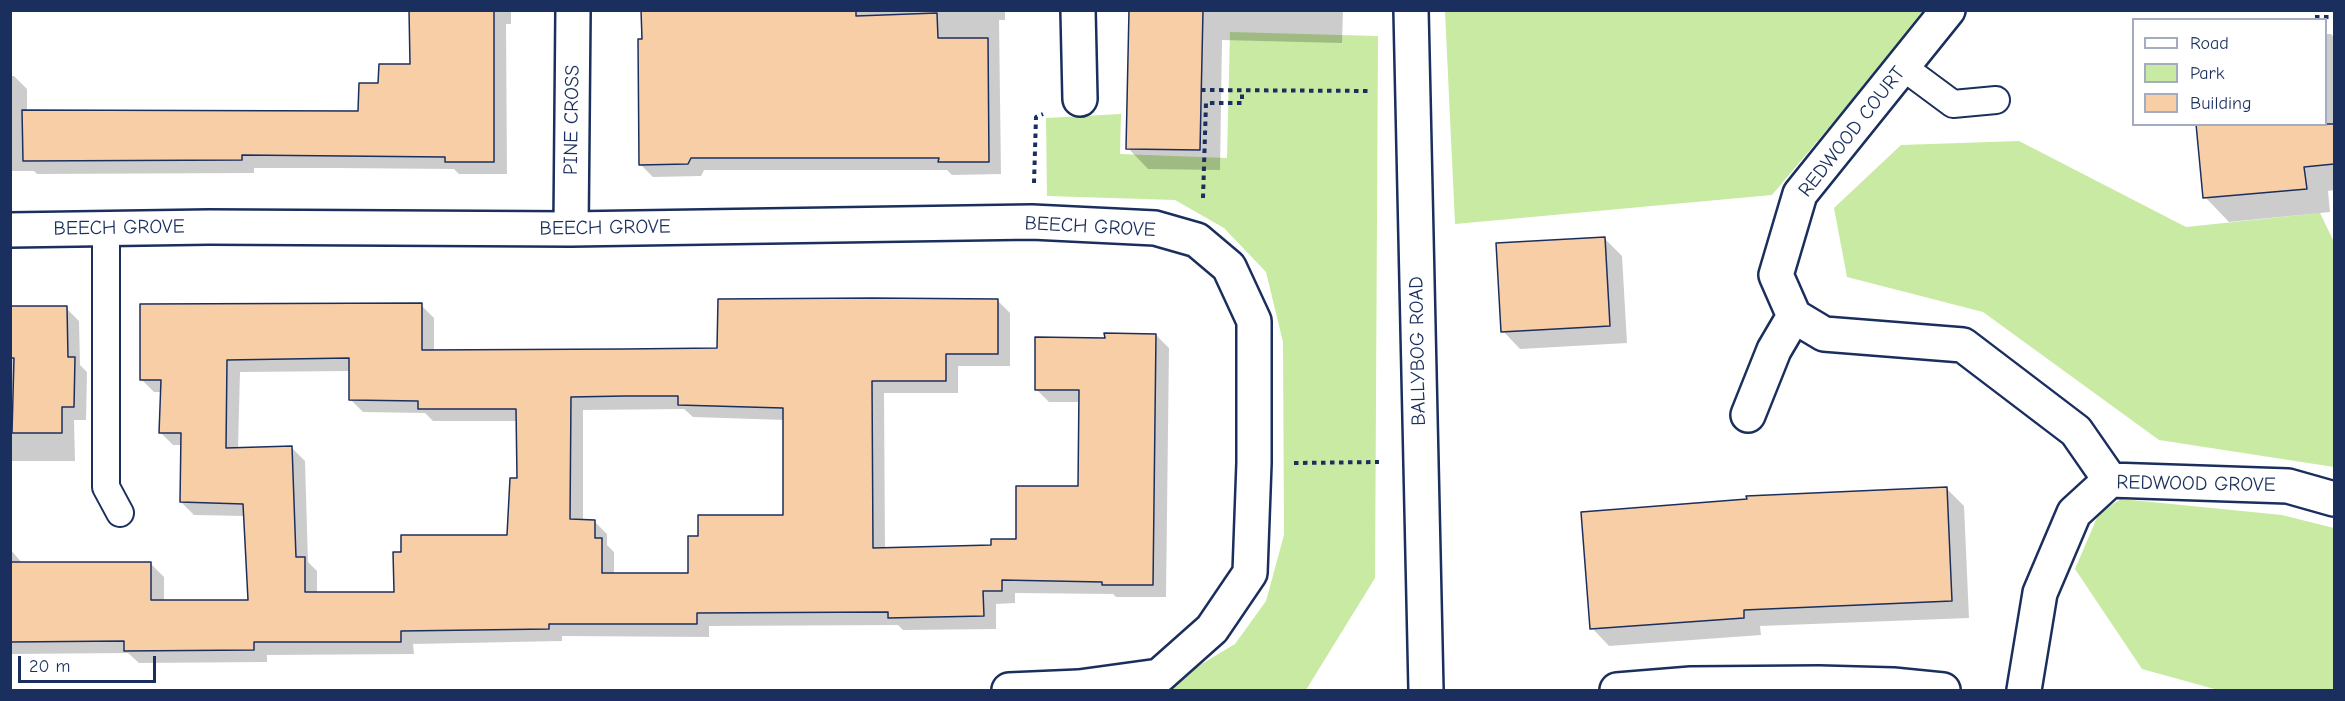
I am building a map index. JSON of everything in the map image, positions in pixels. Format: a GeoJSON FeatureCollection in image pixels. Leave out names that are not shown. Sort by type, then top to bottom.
{"type":"FeatureCollection","features":[{"type":"Feature","properties":{"kind":"street","name":"PINE CROSS"},"geometry":{"type":"LineString","coordinates":[[571,229],[573,10]]}},
{"type":"Feature","properties":{"kind":"street"},"geometry":{"type":"LineString","coordinates":[[1078,10],[1080,99]]}},
{"type":"Feature","properties":{"kind":"street","name":"BALLYBOG ROAD"},"geometry":{"type":"LineString","coordinates":[[1410,10],[1426,690]]}},
{"type":"Feature","properties":{"kind":"street","name":"REDWOOD COURT"},"geometry":{"type":"LineString","coordinates":[[1794,316],[1776,275],[1800,194],[1948,10]]}},
{"type":"Feature","properties":{"kind":"street","name":"BEECH GROVE"},"geometry":{"type":"LineString","coordinates":[[10,230],[106,228],[571,229],[1032,222],[1155,228],[1197,240]]}},
{"type":"Feature","properties":{"kind":"street"},"geometry":{"type":"LineString","coordinates":[[1008,690],[1079,687],[1159,676],[1212,629],[1250,573],[1254,463],[1254,321],[1229,267],[1197,240]]}},
{"type":"Feature","properties":{"kind":"street"},"geometry":{"type":"LineString","coordinates":[[1748,416],[1774,350],[1794,316],[1824,334],[1963,345],[2076,431],[2110,480]]}},
{"type":"Feature","properties":{"kind":"street","name":"REDWOOD GROVE"},"geometry":{"type":"LineString","coordinates":[[2024,690],[2040,593],[2074,513],[2110,480],[2288,486],[2334,499]]}},
{"type":"Feature","properties":{"kind":"street"},"geometry":{"type":"LineString","coordinates":[[1617,690],[1691,684],[1819,683],[1893,685],[1943,690]]}},
{"type":"Feature","properties":{"kind":"lane"},"geometry":{"type":"LineString","coordinates":[[1903,67],[1953,104],[1996,100]]}},
{"type":"Feature","properties":{"kind":"lane"},"geometry":{"type":"LineString","coordinates":[[106,228],[106,487],[120,513]]}},
{"type":"Feature","properties":{"kind":"path"},"geometry":{"type":"LineString","coordinates":[[2314,17],[2334,17]]}},
{"type":"Feature","properties":{"kind":"path"},"geometry":{"type":"LineString","coordinates":[[1201,90],[1412,91]]}},
{"type":"Feature","properties":{"kind":"path"},"geometry":{"type":"LineString","coordinates":[[1197,240],[1202,221],[1206,103],[1242,103],[1242,91]]}},
{"type":"Feature","properties":{"kind":"path"},"geometry":{"type":"LineString","coordinates":[[1032,222],[1036,117],[1080,99]]}},
{"type":"Feature","properties":{"kind":"path"},"geometry":{"type":"LineString","coordinates":[[1254,463],[1420,462]]}},
{"type":"Feature","properties":{"kind":"green space"},"geometry":{"type":"Polygon","coordinates":[[[1445,11],[1927,11],[1772,195],[1455,224],[1445,11]]]}},
{"type":"Feature","properties":{"kind":"green space"},"geometry":{"type":"Polygon","coordinates":[[[1230,32],[1378,36],[1375,578],[1306,690],[1054,690],[1175,680],[1235,644],[1266,601],[1284,535],[1283,342],[1266,272],[1224,228],[1175,200],[1047,196],[1046,118],[1121,114],[1120,154],[1227,158],[1230,32]]]}},
{"type":"Feature","properties":{"kind":"green space"},"geometry":{"type":"Polygon","coordinates":[[[2019,141],[2186,227],[2320,213],[2334,242],[2334,467],[2159,440],[1983,312],[1847,277],[1834,208],[1901,145],[2019,141]]]}},
{"type":"Feature","properties":{"kind":"green space"},"geometry":{"type":"Polygon","coordinates":[[[2121,499],[2282,515],[2334,528],[2334,690],[2218,690],[2142,669],[2075,569],[2099,513],[2121,499]]]}},
{"type":"Feature","properties":{"kind":"building"},"geometry":{"type":"Polygon","coordinates":[[[409,10],[494,10],[494,162],[445,162],[445,157],[242,155],[242,160],[23,161],[22,110],[358,111],[359,83],[378,83],[379,64],[410,64],[409,10]]]}},
{"type":"Feature","properties":{"kind":"building"},"geometry":{"type":"Polygon","coordinates":[[[641,10],[856,10],[856,16],[937,13],[938,38],[988,38],[989,162],[938,162],[939,158],[691,158],[688,164],[639,165],[638,39],[642,39],[641,10]]]}},
{"type":"Feature","properties":{"kind":"building"},"geometry":{"type":"Polygon","coordinates":[[[1129,10],[1203,10],[1200,150],[1126,149],[1129,10]]]}},
{"type":"Feature","properties":{"kind":"building"},"geometry":{"type":"Polygon","coordinates":[[[2327,124],[2334,124],[2334,164],[2304,167],[2307,189],[2203,198],[2196,126],[2327,126],[2327,124]]]}},
{"type":"Feature","properties":{"kind":"building"},"geometry":{"type":"Polygon","coordinates":[[[1605,237],[1610,326],[1501,332],[1496,243],[1605,237]]]}},
{"type":"Feature","properties":{"kind":"building"},"geometry":{"type":"Polygon","coordinates":[[[718,299],[998,299],[998,354],[946,354],[946,381],[872,381],[873,548],[991,545],[991,539],[1016,539],[1016,486],[1078,486],[1079,390],[1035,390],[1035,337],[1105,338],[1104,333],[1156,334],[1153,585],[1002,580],[1002,591],[983,591],[984,616],[888,618],[888,612],[697,613],[697,624],[549,624],[549,629],[401,631],[401,642],[254,642],[254,650],[124,651],[124,641],[10,642],[10,562],[151,562],[151,600],[248,600],[243,504],[180,502],[181,433],[159,433],[161,380],[140,380],[140,304],[422,303],[422,350],[624,349],[717,348],[718,299]],[[349,358],[227,360],[226,448],[292,446],[296,557],[305,557],[305,592],[394,592],[393,552],[401,552],[401,535],[507,535],[510,478],[517,478],[516,409],[418,409],[418,401],[349,400],[349,358]],[[678,396],[571,397],[570,519],[595,520],[595,538],[602,538],[602,573],[688,573],[688,536],[698,536],[698,515],[783,515],[783,408],[678,405],[678,396]]]}},
{"type":"Feature","properties":{"kind":"building"},"geometry":{"type":"Polygon","coordinates":[[[10,306],[67,306],[68,357],[75,357],[74,407],[62,407],[62,433],[12,433],[14,358],[10,358],[10,306]]]}},
{"type":"Feature","properties":{"kind":"building"},"geometry":{"type":"Polygon","coordinates":[[[1947,487],[1952,601],[1744,610],[1744,618],[1590,629],[1581,512],[1747,499],[1746,496],[1947,487]]]}}]}
